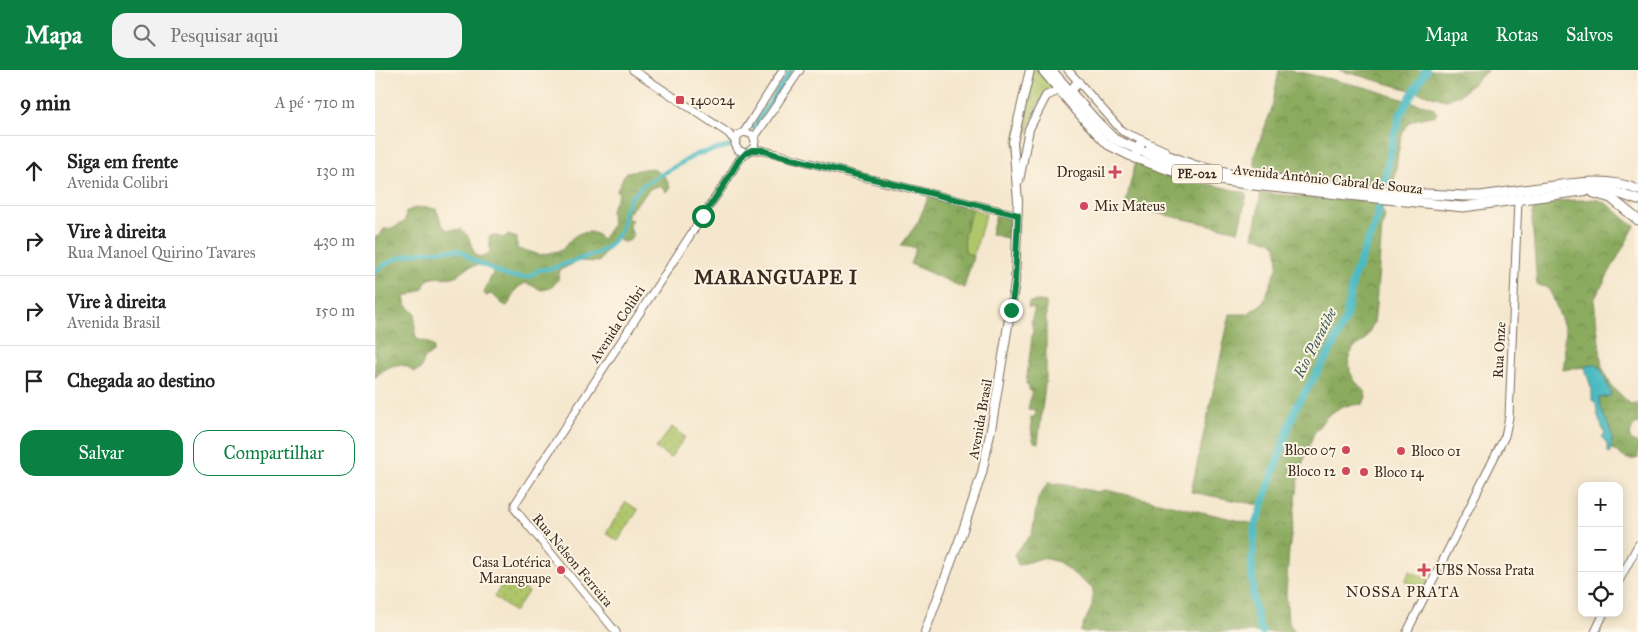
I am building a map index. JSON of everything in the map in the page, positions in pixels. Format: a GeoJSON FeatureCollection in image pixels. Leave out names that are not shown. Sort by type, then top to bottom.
{"type":"FeatureCollection","features":[{"type":"Feature","properties":{"kind":"highway","name":"Avenida Antônio Cabral de Souza"},"geometry":{"type":"LineString","coordinates":[[1051,70],[1108,134],[1204,176],[1253,185],[1379,194]]}},
{"type":"Feature","properties":{"kind":"highway","name":"Avenida Antônio Cabral de Souza"},"geometry":{"type":"LineString","coordinates":[[1059,70],[1076,85],[1116,134],[1123,139],[1138,148],[1234,175],[1463,207],[1501,194],[1576,183],[1599,182],[1626,185],[1638,190]]}},
{"type":"Feature","properties":{"kind":"highway","name":"Avenida Antônio Cabral de Souza"},"geometry":{"type":"LineString","coordinates":[[1501,194],[1518,200],[1576,192],[1609,190],[1638,200]]}},
{"type":"Feature","properties":{"kind":"highway"},"geometry":{"type":"LineString","coordinates":[[1576,192],[1605,196],[1619,204],[1638,220]]}},
{"type":"Feature","properties":{"kind":"main road","name":"Avenida Brasil"},"geometry":{"type":"LineString","coordinates":[[1018,201],[1013,142],[1030,70]]}},
{"type":"Feature","properties":{"kind":"main road","name":"PE-022"},"geometry":{"type":"LineString","coordinates":[[1042,70],[1108,145],[1138,148]]}},
{"type":"Feature","properties":{"kind":"main road","name":"Avenida Brasil"},"geometry":{"type":"LineString","coordinates":[[925,632],[962,533],[984,465],[1015,282],[1020,172],[1029,129],[1046,96],[1059,90]]}},
{"type":"Feature","properties":{"kind":"street"},"geometry":{"type":"LineString","coordinates":[[633,70],[728,133],[739,136],[750,133],[752,146]]}},
{"type":"Feature","properties":{"kind":"street"},"geometry":{"type":"LineString","coordinates":[[739,160],[737,150],[739,136],[783,70]]}},
{"type":"Feature","properties":{"kind":"street","name":"Avenida Colibri"},"geometry":{"type":"LineString","coordinates":[[516,502],[739,160],[752,146],[800,70]]}},
{"type":"Feature","properties":{"kind":"street"},"geometry":{"type":"LineString","coordinates":[[1067,70],[1076,85]]}},
{"type":"Feature","properties":{"kind":"street"},"geometry":{"type":"LineString","coordinates":[[737,150],[752,146],[777,155],[1018,215]]}},
{"type":"Feature","properties":{"kind":"street","name":"Rua Onze"},"geometry":{"type":"LineString","coordinates":[[1407,632],[1505,436],[1509,417],[1518,200]]}},
{"type":"Feature","properties":{"kind":"street","name":"Rua Nelson Ferreira"},"geometry":{"type":"LineString","coordinates":[[516,502],[515,506],[518,513],[616,632]]}},
{"type":"Feature","properties":{"kind":"street"},"geometry":{"type":"LineString","coordinates":[[1623,573],[1638,545]]}},
{"type":"Feature","properties":{"kind":"street"},"geometry":{"type":"LineString","coordinates":[[1595,632],[1602,617]]}},
{"type":"Feature","properties":{"kind":"green space"},"geometry":{"type":"Polygon","coordinates":[[[1031,70],[1040,70],[1053,86],[1046,92],[1035,112],[1017,171],[1014,140],[1031,70]]]}},
{"type":"Feature","properties":{"kind":"green space"},"geometry":{"type":"Polygon","coordinates":[[[1279,70],[1300,72],[1368,88],[1429,106],[1437,113],[1436,115],[1412,121],[1405,127],[1400,142],[1394,182],[1374,184],[1263,172],[1255,166],[1254,156],[1272,108],[1279,70]]]}},
{"type":"Feature","properties":{"kind":"green space"},"geometry":{"type":"Polygon","coordinates":[[[1339,70],[1488,70],[1461,94],[1446,100],[1339,70]]]}},
{"type":"Feature","properties":{"kind":"green space"},"geometry":{"type":"Polygon","coordinates":[[[1136,160],[1201,182],[1246,193],[1238,231],[1125,206],[1136,160]]]}},
{"type":"Feature","properties":{"kind":"green space"},"geometry":{"type":"Polygon","coordinates":[[[652,168],[666,178],[670,187],[666,192],[660,186],[651,188],[627,214],[627,219],[632,220],[629,225],[633,235],[629,241],[623,242],[616,238],[599,262],[579,261],[560,270],[558,280],[551,288],[542,290],[526,283],[517,288],[507,306],[491,294],[486,296],[484,292],[493,273],[492,267],[486,265],[472,266],[448,278],[436,278],[426,281],[423,289],[405,297],[407,306],[415,313],[417,339],[427,342],[434,347],[433,352],[425,358],[420,370],[413,372],[404,365],[399,365],[384,370],[375,378],[375,237],[379,236],[384,229],[394,228],[405,221],[406,212],[424,207],[436,209],[442,225],[446,229],[462,230],[465,233],[477,256],[484,257],[490,253],[489,237],[493,235],[503,238],[508,235],[517,238],[517,247],[520,250],[540,255],[562,250],[572,238],[580,233],[590,232],[597,234],[602,240],[612,225],[611,210],[619,194],[617,190],[626,172],[652,168]]]}},
{"type":"Feature","properties":{"kind":"green space"},"geometry":{"type":"Polygon","coordinates":[[[1261,193],[1329,199],[1368,200],[1380,204],[1385,217],[1382,227],[1374,323],[1364,341],[1353,349],[1349,357],[1350,372],[1365,392],[1366,397],[1363,404],[1342,406],[1326,417],[1314,433],[1300,470],[1289,551],[1286,593],[1288,622],[1295,632],[1080,632],[1092,606],[1093,589],[1059,562],[1042,558],[1018,565],[1014,554],[1032,534],[1038,498],[1048,483],[1097,492],[1106,490],[1254,524],[1259,505],[1191,492],[1230,314],[1247,314],[1263,303],[1278,266],[1277,246],[1269,240],[1253,237],[1261,193]]]}},
{"type":"Feature","properties":{"kind":"green space"},"geometry":{"type":"Polygon","coordinates":[[[929,196],[972,209],[964,234],[965,252],[973,257],[964,288],[910,264],[916,248],[901,246],[918,222],[929,196]]]}},
{"type":"Feature","properties":{"kind":"green space"},"geometry":{"type":"Polygon","coordinates":[[[1594,199],[1606,203],[1635,226],[1594,300],[1602,367],[1611,385],[1631,405],[1638,402],[1638,424],[1633,425],[1630,436],[1631,441],[1638,443],[1638,458],[1634,459],[1626,458],[1610,448],[1598,413],[1599,398],[1610,396],[1611,392],[1599,366],[1563,370],[1566,332],[1552,295],[1547,287],[1537,285],[1532,219],[1534,209],[1556,201],[1594,199]]]}},
{"type":"Feature","properties":{"kind":"green space"},"geometry":{"type":"Polygon","coordinates":[[[968,207],[986,214],[973,257],[955,250],[968,207]]]}},
{"type":"Feature","properties":{"kind":"green space"},"geometry":{"type":"Polygon","coordinates":[[[997,211],[1012,216],[1013,245],[1009,244],[1010,239],[991,234],[997,211]]]}},
{"type":"Feature","properties":{"kind":"green space"},"geometry":{"type":"Polygon","coordinates":[[[1029,302],[1046,302],[1046,377],[1038,443],[1034,442],[1031,426],[1031,417],[1035,417],[1036,410],[1028,409],[1032,391],[1029,390],[1029,385],[1026,384],[1033,329],[1031,321],[1035,308],[1028,307],[1029,302]]]}},
{"type":"Feature","properties":{"kind":"green space"},"geometry":{"type":"Polygon","coordinates":[[[672,427],[685,437],[670,458],[656,448],[672,427]]]}},
{"type":"Feature","properties":{"kind":"green space"},"geometry":{"type":"Polygon","coordinates":[[[626,502],[638,510],[618,541],[606,533],[626,502]]]}},
{"type":"Feature","properties":{"kind":"green space"},"geometry":{"type":"Polygon","coordinates":[[[1410,571],[1431,581],[1425,591],[1405,581],[1410,571]]]}},
{"type":"Feature","properties":{"kind":"green space"},"geometry":{"type":"Polygon","coordinates":[[[507,577],[528,592],[514,612],[494,597],[507,577]]]}},
{"type":"Feature","properties":{"kind":"water"},"geometry":{"type":"Polygon","coordinates":[[[1596,364],[1599,366],[1611,392],[1610,396],[1599,398],[1600,406],[1611,431],[1612,445],[1610,453],[1602,437],[1605,433],[1599,419],[1596,404],[1592,400],[1592,390],[1585,369],[1586,366],[1596,364]]]}},
{"type":"Feature","properties":{"kind":"waterway"},"geometry":{"type":"LineString","coordinates":[[753,128],[791,70]]}},
{"type":"Feature","properties":{"kind":"waterway","name":"Rio Paratibe"},"geometry":{"type":"LineString","coordinates":[[1262,632],[1253,599],[1252,562],[1255,526],[1296,407],[1332,348],[1346,318],[1353,279],[1377,218],[1400,115],[1426,70]]}},
{"type":"Feature","properties":{"kind":"waterway"},"geometry":{"type":"LineString","coordinates":[[375,272],[393,260],[404,256],[425,252],[458,250],[471,259],[507,276],[527,277],[533,275],[538,270],[553,268],[598,253],[609,246],[618,235],[622,228],[624,211],[630,198],[643,185],[697,154],[730,146]]}},
{"type":"Feature","properties":{"kind":"place","name":"140024"},"geometry":{"type":"Point","coordinates":[680,100]}},
{"type":"Feature","properties":{"kind":"place","name":"Drogasil"},"geometry":{"type":"Point","coordinates":[1115,172]}},
{"type":"Feature","properties":{"kind":"place","name":"Mix Mateus"},"geometry":{"type":"Point","coordinates":[1084,206]}},
{"type":"Feature","properties":{"kind":"place","name":"Bloco 07"},"geometry":{"type":"Point","coordinates":[1346,450]}},
{"type":"Feature","properties":{"kind":"place","name":"Bloco 01"},"geometry":{"type":"Point","coordinates":[1401,451]}},
{"type":"Feature","properties":{"kind":"place","name":"Bloco 12"},"geometry":{"type":"Point","coordinates":[1346,471]}},
{"type":"Feature","properties":{"kind":"place","name":"Bloco 14"},"geometry":{"type":"Point","coordinates":[1364,472]}},
{"type":"Feature","properties":{"kind":"place","name":"Casa Lotérica Maranguape"},"geometry":{"type":"Point","coordinates":[561,570]}},
{"type":"Feature","properties":{"kind":"place","name":"UBS Nossa Prata"},"geometry":{"type":"Point","coordinates":[1424,570]}},
{"type":"Feature","properties":{"kind":"district","name":"MARANGUAPE I"},"geometry":{"type":"Point","coordinates":[776,277]}},
{"type":"Feature","properties":{"kind":"district","name":"NOSSA PRATA"},"geometry":{"type":"Point","coordinates":[1403,592]}},
{"type":"Feature","properties":{"kind":"route"},"geometry":{"type":"LineString","coordinates":[[703,216],[739,160],[752,150],[763,150],[1018,215],[1015,282],[1011,310]]}}]}
